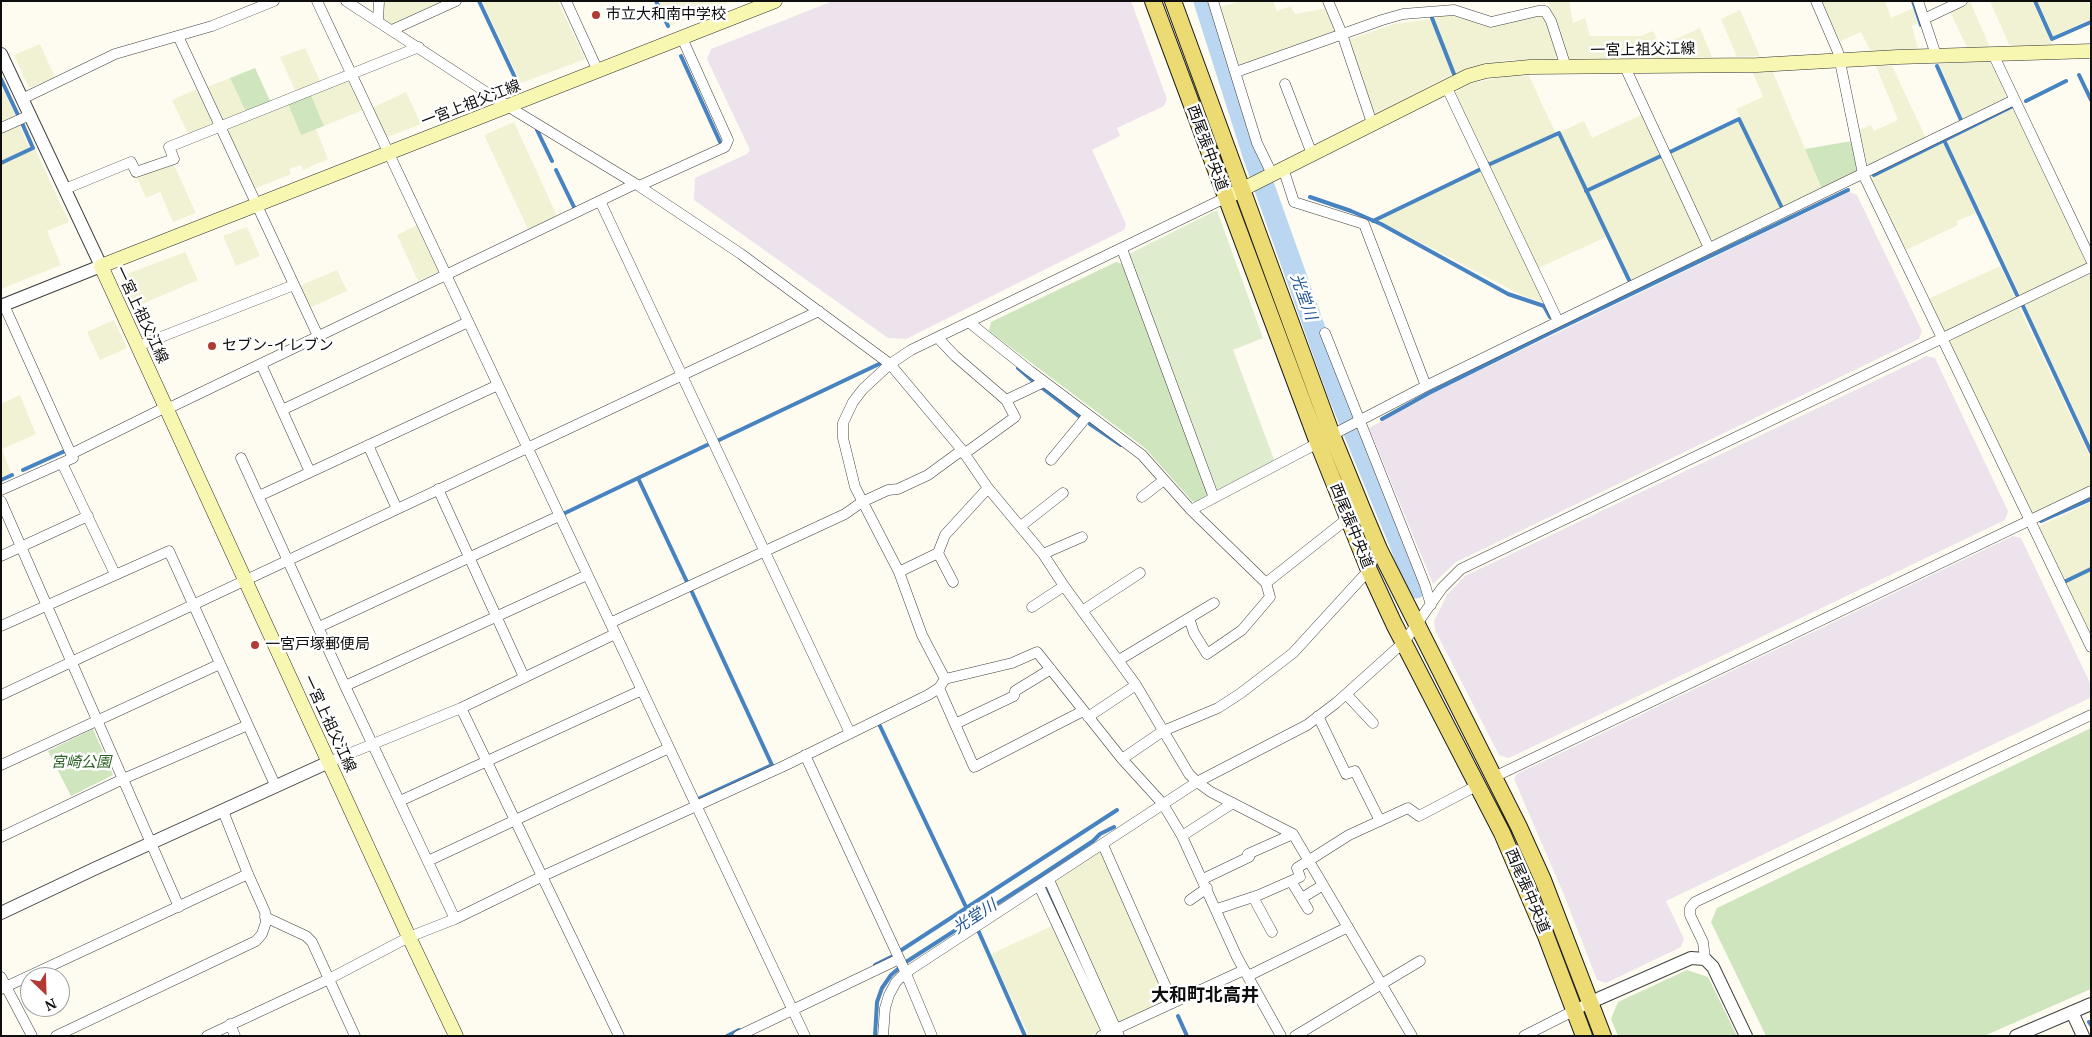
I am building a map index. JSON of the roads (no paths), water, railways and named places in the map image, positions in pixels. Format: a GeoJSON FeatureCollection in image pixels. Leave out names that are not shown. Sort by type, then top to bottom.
{"type":"FeatureCollection","features":[{"type":"Feature","properties":{"kind":"main road","name":"一宮上祖父江線"},"geometry":{"type":"LineString","coordinates":[[456,1036],[100,266],[682,38],[752,5],[775,1]]}},
{"type":"Feature","properties":{"kind":"main road","name":"西尾張中央道"},"geometry":{"type":"LineString","coordinates":[[1153,1],[1225,198],[1380,549],[1494,777],[1543,880],[1604,1036]]}},
{"type":"Feature","properties":{"kind":"main road","name":"西尾張中央道"},"geometry":{"type":"LineString","coordinates":[[1173,1],[1248,186],[1331,435],[1347,519],[1404,642],[1478,785],[1525,883],[1584,1036]]}},
{"type":"Feature","properties":{"kind":"main road","name":"一宮上祖父江線"},"geometry":{"type":"LineString","coordinates":[[1225,198],[1446,86],[1468,76],[1486,71],[1566,67],[1757,65],[1840,59],[2091,50]]}},
{"type":"Feature","properties":{"kind":"street"},"geometry":{"type":"LineString","coordinates":[[22,99],[115,54],[212,26],[274,1]]}},
{"type":"Feature","properties":{"kind":"street"},"geometry":{"type":"LineString","coordinates":[[317,1],[805,1036]]}},
{"type":"Feature","properties":{"kind":"street"},"geometry":{"type":"LineString","coordinates":[[346,1],[509,107],[637,185],[741,254],[890,364],[963,452],[988,488],[1043,554],[1136,685],[1189,774],[1197,782],[1233,803],[1293,834],[1412,1036]]}},
{"type":"Feature","properties":{"kind":"street"},"geometry":{"type":"LineString","coordinates":[[378,21],[379,1]]}},
{"type":"Feature","properties":{"kind":"street"},"geometry":{"type":"LineString","coordinates":[[392,30],[456,1]]}},
{"type":"Feature","properties":{"kind":"street"},"geometry":{"type":"LineString","coordinates":[[566,1],[598,71]]}},
{"type":"Feature","properties":{"kind":"street"},"geometry":{"type":"LineString","coordinates":[[1213,1],[1257,143],[1294,202],[1364,224],[1426,386]]}},
{"type":"Feature","properties":{"kind":"street"},"geometry":{"type":"LineString","coordinates":[[1328,1],[1342,34],[1372,123]]}},
{"type":"Feature","properties":{"kind":"street"},"geometry":{"type":"LineString","coordinates":[[1816,1],[1840,59],[1863,174],[2091,647]]}},
{"type":"Feature","properties":{"kind":"street"},"geometry":{"type":"LineString","coordinates":[[1918,1],[1936,55]]}},
{"type":"Feature","properties":{"kind":"street"},"geometry":{"type":"LineString","coordinates":[[1924,19],[1962,1]]}},
{"type":"Feature","properties":{"kind":"street"},"geometry":{"type":"LineString","coordinates":[[1236,72],[1403,14],[1454,10],[1490,22],[1538,11],[1544,6],[1566,67]]}},
{"type":"Feature","properties":{"kind":"street"},"geometry":{"type":"LineString","coordinates":[[178,36],[318,336]]}},
{"type":"Feature","properties":{"kind":"street"},"geometry":{"type":"LineString","coordinates":[[71,454],[600,201],[725,147],[728,140],[682,38]]}},
{"type":"Feature","properties":{"kind":"street"},"geometry":{"type":"LineString","coordinates":[[65,189],[131,162],[136,172],[174,159],[169,147],[419,47]]}},
{"type":"Feature","properties":{"kind":"street"},"geometry":{"type":"LineString","coordinates":[[1,54],[100,266],[2,306],[73,458],[1,490]]}},
{"type":"Feature","properties":{"kind":"street"},"geometry":{"type":"LineString","coordinates":[[1993,54],[2091,260]]}},
{"type":"Feature","properties":{"kind":"street"},"geometry":{"type":"LineString","coordinates":[[1625,67],[1710,248]]}},
{"type":"Feature","properties":{"kind":"street"},"geometry":{"type":"LineString","coordinates":[[1285,84],[1312,154]]}},
{"type":"Feature","properties":{"kind":"street"},"geometry":{"type":"LineString","coordinates":[[1446,86],[1558,321]]}},
{"type":"Feature","properties":{"kind":"street"},"geometry":{"type":"LineString","coordinates":[[1191,510],[1426,386],[2014,100]]}},
{"type":"Feature","properties":{"kind":"street"},"geometry":{"type":"LineString","coordinates":[[1,128],[30,115]]}},
{"type":"Feature","properties":{"kind":"street"},"geometry":{"type":"LineString","coordinates":[[1136,685],[1086,714],[974,767],[955,724],[942,684],[899,572],[862,502],[847,461],[843,438],[843,423],[853,402],[863,389],[890,364],[910,350],[970,323],[1225,198]]}},
{"type":"Feature","properties":{"kind":"street"},"geometry":{"type":"LineString","coordinates":[[600,201],[850,733]]}},
{"type":"Feature","properties":{"kind":"street"},"geometry":{"type":"LineString","coordinates":[[1122,249],[1214,498]]}},
{"type":"Feature","properties":{"kind":"street"},"geometry":{"type":"LineString","coordinates":[[738,1036],[793,1010],[902,966],[1049,880],[1197,782],[1279,740],[1318,716],[1346,694],[1404,642],[1418,625],[1442,588],[1461,569],[2091,267]]}},
{"type":"Feature","properties":{"kind":"street"},"geometry":{"type":"LineString","coordinates":[[138,346],[294,286]]}},
{"type":"Feature","properties":{"kind":"street"},"geometry":{"type":"LineString","coordinates":[[1,695],[819,310]]}},
{"type":"Feature","properties":{"kind":"street"},"geometry":{"type":"LineString","coordinates":[[282,410],[468,322]]}},
{"type":"Feature","properties":{"kind":"street"},"geometry":{"type":"LineString","coordinates":[[970,323],[1044,382],[1142,455],[1191,510],[1266,583],[1270,597],[1242,630],[1207,654],[1194,633],[1189,618]]}},
{"type":"Feature","properties":{"kind":"street"},"geometry":{"type":"LineString","coordinates":[[1326,333],[1357,421],[1425,585],[1430,604]]}},
{"type":"Feature","properties":{"kind":"street"},"geometry":{"type":"LineString","coordinates":[[610,623],[845,514],[862,502],[888,490],[898,489],[928,475],[1015,417],[1006,400],[955,356],[938,338]]}},
{"type":"Feature","properties":{"kind":"street"},"geometry":{"type":"LineString","coordinates":[[261,364],[310,472]]}},
{"type":"Feature","properties":{"kind":"street"},"geometry":{"type":"LineString","coordinates":[[1006,400],[1044,382]]}},
{"type":"Feature","properties":{"kind":"street"},"geometry":{"type":"LineString","coordinates":[[259,496],[498,385]]}},
{"type":"Feature","properties":{"kind":"street"},"geometry":{"type":"LineString","coordinates":[[1051,460],[1088,415]]}},
{"type":"Feature","properties":{"kind":"street"},"geometry":{"type":"LineString","coordinates":[[368,446],[397,509]]}},
{"type":"Feature","properties":{"kind":"street"},"geometry":{"type":"LineString","coordinates":[[241,458],[455,919]]}},
{"type":"Feature","properties":{"kind":"street"},"geometry":{"type":"LineString","coordinates":[[62,463],[114,574]]}},
{"type":"Feature","properties":{"kind":"street"},"geometry":{"type":"LineString","coordinates":[[1142,498],[1164,480]]}},
{"type":"Feature","properties":{"kind":"street"},"geometry":{"type":"LineString","coordinates":[[899,572],[938,553],[945,535],[988,488]]}},
{"type":"Feature","properties":{"kind":"street"},"geometry":{"type":"LineString","coordinates":[[438,490],[524,678]]}},
{"type":"Feature","properties":{"kind":"street"},"geometry":{"type":"LineString","coordinates":[[1494,777],[2091,491]]}},
{"type":"Feature","properties":{"kind":"street"},"geometry":{"type":"LineString","coordinates":[[1021,526],[1063,493]]}},
{"type":"Feature","properties":{"kind":"street"},"geometry":{"type":"LineString","coordinates":[[1,501],[179,907]]}},
{"type":"Feature","properties":{"kind":"street"},"geometry":{"type":"LineString","coordinates":[[1,556],[88,516]]}},
{"type":"Feature","properties":{"kind":"street"},"geometry":{"type":"LineString","coordinates":[[319,627],[560,516]]}},
{"type":"Feature","properties":{"kind":"street"},"geometry":{"type":"LineString","coordinates":[[1266,583],[1347,519]]}},
{"type":"Feature","properties":{"kind":"street"},"geometry":{"type":"LineString","coordinates":[[1043,554],[1082,536]]}},
{"type":"Feature","properties":{"kind":"street"},"geometry":{"type":"LineString","coordinates":[[1,626],[169,551],[276,787]]}},
{"type":"Feature","properties":{"kind":"street"},"geometry":{"type":"LineString","coordinates":[[938,553],[953,582]]}},
{"type":"Feature","properties":{"kind":"street"},"geometry":{"type":"LineString","coordinates":[[1122,759],[1163,730],[1218,708],[1241,693],[1293,653],[1369,570]]}},
{"type":"Feature","properties":{"kind":"street"},"geometry":{"type":"LineString","coordinates":[[1082,611],[1140,573]]}},
{"type":"Feature","properties":{"kind":"street"},"geometry":{"type":"LineString","coordinates":[[346,686],[587,575]]}},
{"type":"Feature","properties":{"kind":"street"},"geometry":{"type":"LineString","coordinates":[[1032,607],[1064,586]]}},
{"type":"Feature","properties":{"kind":"street"},"geometry":{"type":"LineString","coordinates":[[1119,660],[1214,603]]}},
{"type":"Feature","properties":{"kind":"street"},"geometry":{"type":"LineString","coordinates":[[1,913],[329,762],[461,708],[615,634]]}},
{"type":"Feature","properties":{"kind":"street"},"geometry":{"type":"LineString","coordinates":[[207,1036],[329,979],[409,937],[455,919],[543,876],[805,755],[942,684],[1012,664],[1037,652],[1122,759],[1163,804],[1182,836],[1246,973],[1282,1036]]}},
{"type":"Feature","properties":{"kind":"street"},"geometry":{"type":"LineString","coordinates":[[1,765],[220,664]]}},
{"type":"Feature","properties":{"kind":"street"},"geometry":{"type":"LineString","coordinates":[[955,724],[1014,696],[1015,692],[1051,669]]}},
{"type":"Feature","properties":{"kind":"street"},"geometry":{"type":"LineString","coordinates":[[400,801],[642,690]]}},
{"type":"Feature","properties":{"kind":"street"},"geometry":{"type":"LineString","coordinates":[[1346,694],[1373,722]]}},
{"type":"Feature","properties":{"kind":"street"},"geometry":{"type":"LineString","coordinates":[[461,708],[619,1036]]}},
{"type":"Feature","properties":{"kind":"street"},"geometry":{"type":"LineString","coordinates":[[1746,1036],[1713,967],[1705,959],[1703,942],[1690,915],[1690,908],[1696,902],[2091,715]]}},
{"type":"Feature","properties":{"kind":"street"},"geometry":{"type":"LineString","coordinates":[[1318,716],[1346,774],[1355,771],[1380,821]]}},
{"type":"Feature","properties":{"kind":"street"},"geometry":{"type":"LineString","coordinates":[[1,837],[123,779],[248,725]]}},
{"type":"Feature","properties":{"kind":"street"},"geometry":{"type":"LineString","coordinates":[[428,861],[669,748]]}},
{"type":"Feature","properties":{"kind":"street"},"geometry":{"type":"LineString","coordinates":[[805,755],[932,1036]]}},
{"type":"Feature","properties":{"kind":"street"},"geometry":{"type":"LineString","coordinates":[[1217,909],[1253,897],[1300,877],[1296,868],[1349,835],[1408,808],[1419,816],[1478,785]]}},
{"type":"Feature","properties":{"kind":"street"},"geometry":{"type":"LineString","coordinates":[[1182,836],[1233,803]]}},
{"type":"Feature","properties":{"kind":"street"},"geometry":{"type":"LineString","coordinates":[[56,1036],[256,941],[262,934],[265,912],[223,811]]}},
{"type":"Feature","properties":{"kind":"street"},"geometry":{"type":"LineString","coordinates":[[1190,900],[1205,884],[1249,857],[1248,854],[1293,834]]}},
{"type":"Feature","properties":{"kind":"street"},"geometry":{"type":"LineString","coordinates":[[1103,844],[1173,1003]]}},
{"type":"Feature","properties":{"kind":"street"},"geometry":{"type":"LineString","coordinates":[[4,988],[248,874]]}},
{"type":"Feature","properties":{"kind":"street"},"geometry":{"type":"LineString","coordinates":[[1049,880],[1111,1034]]}},
{"type":"Feature","properties":{"kind":"street"},"geometry":{"type":"LineString","coordinates":[[1290,881],[1308,909]]}},
{"type":"Feature","properties":{"kind":"street"},"geometry":{"type":"LineString","coordinates":[[1302,898],[1322,885]]}},
{"type":"Feature","properties":{"kind":"street"},"geometry":{"type":"LineString","coordinates":[[1039,886],[1111,1034]]}},
{"type":"Feature","properties":{"kind":"street"},"geometry":{"type":"LineString","coordinates":[[1253,897],[1272,932]]}},
{"type":"Feature","properties":{"kind":"street"},"geometry":{"type":"LineString","coordinates":[[265,917],[306,936],[312,942],[355,1036]]}},
{"type":"Feature","properties":{"kind":"street"},"geometry":{"type":"LineString","coordinates":[[1111,1034],[1173,1003],[1246,973],[1348,927]]}},
{"type":"Feature","properties":{"kind":"street"},"geometry":{"type":"LineString","coordinates":[[1524,1036],[1591,1002],[1691,958],[1705,959]]}},
{"type":"Feature","properties":{"kind":"street"},"geometry":{"type":"LineString","coordinates":[[1295,1036],[1420,961]]}},
{"type":"Feature","properties":{"kind":"street"},"geometry":{"type":"LineString","coordinates":[[883,1036],[885,1008],[902,966]]}},
{"type":"Feature","properties":{"kind":"street"},"geometry":{"type":"LineString","coordinates":[[1,977],[4,988],[32,1036]]}},
{"type":"Feature","properties":{"kind":"street"},"geometry":{"type":"LineString","coordinates":[[2016,1036],[2091,1004]]}},
{"type":"Feature","properties":{"kind":"street"},"geometry":{"type":"LineString","coordinates":[[2072,1012],[2083,1036]]}},
{"type":"Feature","properties":{"kind":"street"},"geometry":{"type":"LineString","coordinates":[[230,1024],[235,1036]]}},
{"type":"Feature","properties":{"kind":"waterway"},"geometry":{"type":"LineString","coordinates":[[479,1],[518,84]]}},
{"type":"Feature","properties":{"kind":"waterway"},"geometry":{"type":"LineString","coordinates":[[656,1],[668,26]]}},
{"type":"Feature","properties":{"kind":"waterway","name":"光堂川"},"geometry":{"type":"LineString","coordinates":[[1204,1],[1254,158],[1337,391],[1400,544],[1416,588]]}},
{"type":"Feature","properties":{"kind":"waterway"},"geometry":{"type":"LineString","coordinates":[[1913,1],[1921,25]]}},
{"type":"Feature","properties":{"kind":"waterway"},"geometry":{"type":"LineString","coordinates":[[2035,1],[2052,39],[2091,22]]}},
{"type":"Feature","properties":{"kind":"waterway"},"geometry":{"type":"LineString","coordinates":[[1432,18],[1454,74]]}},
{"type":"Feature","properties":{"kind":"waterway"},"geometry":{"type":"LineString","coordinates":[[681,56],[720,142]]}},
{"type":"Feature","properties":{"kind":"waterway"},"geometry":{"type":"LineString","coordinates":[[1937,66],[1961,120]]}},
{"type":"Feature","properties":{"kind":"waterway"},"geometry":{"type":"LineString","coordinates":[[2079,75],[2091,100]]}},
{"type":"Feature","properties":{"kind":"waterway"},"geometry":{"type":"LineString","coordinates":[[1,79],[18,115]]}},
{"type":"Feature","properties":{"kind":"waterway"},"geometry":{"type":"LineString","coordinates":[[2026,101],[2066,81]]}},
{"type":"Feature","properties":{"kind":"waterway"},"geometry":{"type":"LineString","coordinates":[[1874,175],[2011,107]]}},
{"type":"Feature","properties":{"kind":"waterway"},"geometry":{"type":"LineString","coordinates":[[1670,152],[1739,119],[1782,208]]}},
{"type":"Feature","properties":{"kind":"waterway"},"geometry":{"type":"LineString","coordinates":[[1,163],[33,148],[22,123]]}},
{"type":"Feature","properties":{"kind":"waterway"},"geometry":{"type":"LineString","coordinates":[[537,130],[552,161]]}},
{"type":"Feature","properties":{"kind":"waterway"},"geometry":{"type":"LineString","coordinates":[[1487,163],[1488,165],[1559,133],[1629,280]]}},
{"type":"Feature","properties":{"kind":"waterway"},"geometry":{"type":"LineString","coordinates":[[1944,140],[2017,295]]}},
{"type":"Feature","properties":{"kind":"waterway"},"geometry":{"type":"LineString","coordinates":[[1586,191],[1663,155]]}},
{"type":"Feature","properties":{"kind":"waterway"},"geometry":{"type":"LineString","coordinates":[[1373,221],[1481,169]]}},
{"type":"Feature","properties":{"kind":"waterway"},"geometry":{"type":"LineString","coordinates":[[556,170],[574,207]]}},
{"type":"Feature","properties":{"kind":"waterway"},"geometry":{"type":"LineString","coordinates":[[1382,419],[1429,393],[1556,330],[1848,190]]}},
{"type":"Feature","properties":{"kind":"waterway"},"geometry":{"type":"LineString","coordinates":[[1310,197],[1381,224],[1508,294],[1544,306],[1550,317]]}},
{"type":"Feature","properties":{"kind":"waterway"},"geometry":{"type":"LineString","coordinates":[[2023,306],[2091,452]]}},
{"type":"Feature","properties":{"kind":"waterway"},"geometry":{"type":"LineString","coordinates":[[717,441],[879,364]]}},
{"type":"Feature","properties":{"kind":"waterway"},"geometry":{"type":"LineString","coordinates":[[1018,368],[1033,381]]}},
{"type":"Feature","properties":{"kind":"waterway"},"geometry":{"type":"LineString","coordinates":[[1041,387],[1080,417]]}},
{"type":"Feature","properties":{"kind":"waterway"},"geometry":{"type":"LineString","coordinates":[[1090,424],[1121,445]]}},
{"type":"Feature","properties":{"kind":"waterway"},"geometry":{"type":"LineString","coordinates":[[563,514],[707,445]]}},
{"type":"Feature","properties":{"kind":"waterway"},"geometry":{"type":"LineString","coordinates":[[23,470],[65,451]]}},
{"type":"Feature","properties":{"kind":"waterway"},"geometry":{"type":"LineString","coordinates":[[1,480],[12,475]]}},
{"type":"Feature","properties":{"kind":"waterway"},"geometry":{"type":"LineString","coordinates":[[638,478],[687,582]]}},
{"type":"Feature","properties":{"kind":"waterway"},"geometry":{"type":"LineString","coordinates":[[2041,521],[2091,499]]}},
{"type":"Feature","properties":{"kind":"waterway"},"geometry":{"type":"LineString","coordinates":[[2064,582],[2091,569]]}},
{"type":"Feature","properties":{"kind":"waterway"},"geometry":{"type":"LineString","coordinates":[[691,590],[772,765],[698,799]]}},
{"type":"Feature","properties":{"kind":"waterway"},"geometry":{"type":"LineString","coordinates":[[880,726],[966,907]]}},
{"type":"Feature","properties":{"kind":"waterway"},"geometry":{"type":"LineString","coordinates":[[900,951],[1117,810]]}},
{"type":"Feature","properties":{"kind":"waterway","name":"光堂川"},"geometry":{"type":"LineString","coordinates":[[875,1036],[877,1002],[882,988],[891,975],[906,962],[1040,876],[1093,841],[1100,834],[1114,827]]}},
{"type":"Feature","properties":{"kind":"waterway"},"geometry":{"type":"LineString","coordinates":[[1046,889],[1061,922]]}},
{"type":"Feature","properties":{"kind":"waterway"},"geometry":{"type":"LineString","coordinates":[[978,930],[1025,1036]]}},
{"type":"Feature","properties":{"kind":"waterway"},"geometry":{"type":"LineString","coordinates":[[875,965],[891,957]]}},
{"type":"Feature","properties":{"kind":"waterway"},"geometry":{"type":"LineString","coordinates":[[1178,1016],[1187,1036]]}},
{"type":"Feature","properties":{"kind":"waterway"},"geometry":{"type":"LineString","coordinates":[[727,1036],[739,1030]]}},
{"type":"Feature","properties":{"kind":"place","name":"市立大和南中学校"},"geometry":{"type":"Point","coordinates":[596,15]}},
{"type":"Feature","properties":{"kind":"place","name":"セブン-イレブン"},"geometry":{"type":"Point","coordinates":[212,346]}},
{"type":"Feature","properties":{"kind":"place","name":"一宮戸塚郵便局"},"geometry":{"type":"Point","coordinates":[255,645]}},
{"type":"Feature","properties":{"kind":"district","name":"大和町北高井"},"geometry":{"type":"Point","coordinates":[1205,996]}},
{"type":"Feature","properties":{"kind":"park label","name":"宮崎公園"},"geometry":{"type":"Point","coordinates":[81,763]}}]}
